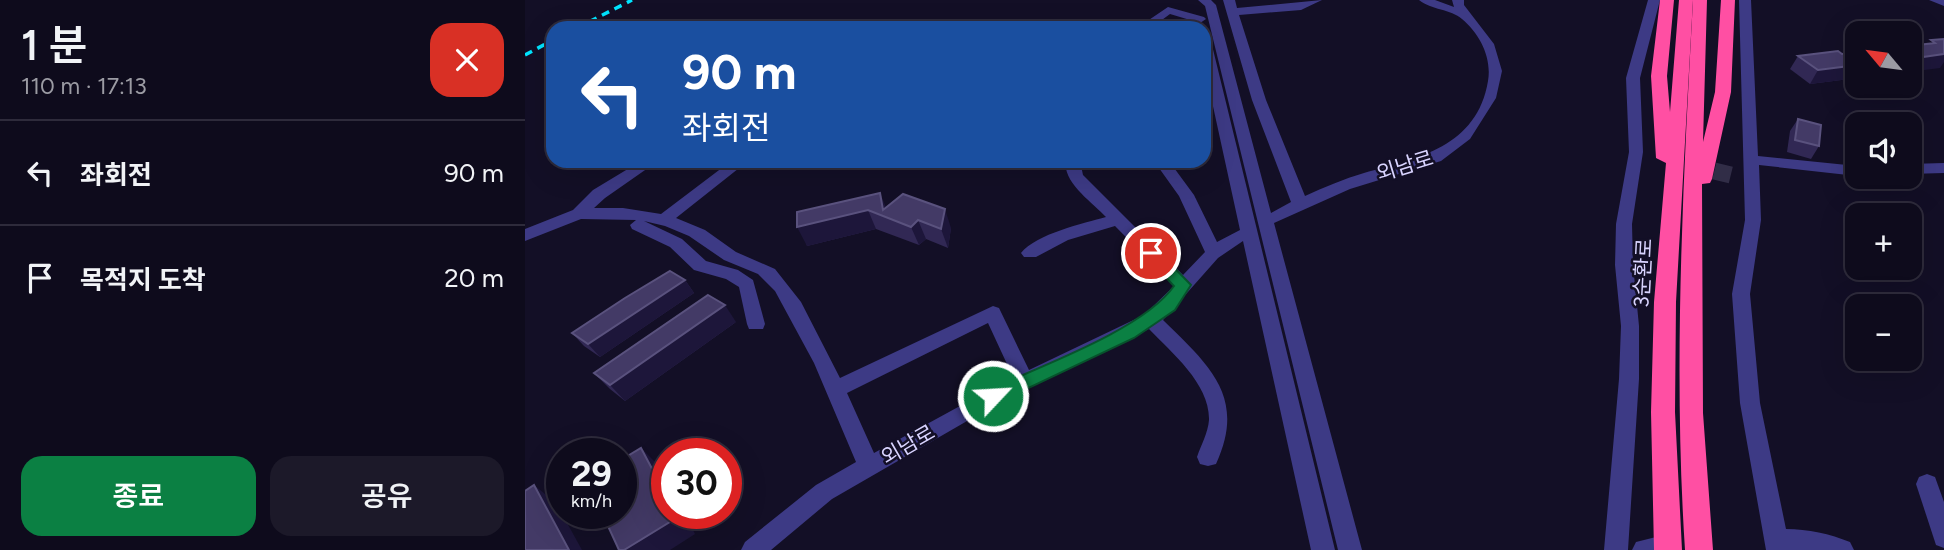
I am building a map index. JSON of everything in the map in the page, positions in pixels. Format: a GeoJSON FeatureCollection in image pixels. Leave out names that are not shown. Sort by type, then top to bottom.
{"type":"FeatureCollection","features":[{"type":"Feature","properties":{"kind":"highway"},"geometry":{"type":"LineString","coordinates":[[1667,0],[1660,50],[1659,88],[1670,224]]}},
{"type":"Feature","properties":{"kind":"highway","name":"3순환로"},"geometry":{"type":"LineString","coordinates":[[1657,549],[1665,302],[1686,0]]}},
{"type":"Feature","properties":{"kind":"highway"},"geometry":{"type":"LineString","coordinates":[[1699,550],[1690,381],[1691,229],[1700,0]]}},
{"type":"Feature","properties":{"kind":"highway"},"geometry":{"type":"LineString","coordinates":[[1691,229],[1723,92],[1728,0]]}},
{"type":"Feature","properties":{"kind":"street"},"geometry":{"type":"LineString","coordinates":[[1200,21],[1197,6],[1202,0],[1210,5],[1226,96],[1323,550]]}},
{"type":"Feature","properties":{"kind":"street"},"geometry":{"type":"LineString","coordinates":[[1300,204],[1257,92],[1231,6],[1301,7],[1316,0]]}},
{"type":"Feature","properties":{"kind":"street"},"geometry":{"type":"LineString","coordinates":[[1425,0],[1464,15]]}},
{"type":"Feature","properties":{"kind":"street","name":"외남로"},"geometry":{"type":"LineString","coordinates":[[1275,218],[1300,204],[1366,178],[1444,153],[1482,116],[1492,89],[1495,61],[1488,45],[1464,15],[1458,0]]}},
{"type":"Feature","properties":{"kind":"street"},"geometry":{"type":"LineString","coordinates":[[1616,550],[1629,366],[1624,224],[1636,152],[1633,78],[1654,0]]}},
{"type":"Feature","properties":{"kind":"street"},"geometry":{"type":"LineString","coordinates":[[1745,0],[1749,160],[1743,178],[1753,220],[1741,294],[1750,403],[1777,545],[1803,540],[1842,550]]}},
{"type":"Feature","properties":{"kind":"street"},"geometry":{"type":"LineString","coordinates":[[1153,21],[1168,10],[1189,21]]}},
{"type":"Feature","properties":{"kind":"street"},"geometry":{"type":"LineString","coordinates":[[1211,54],[1226,96],[1350,550]]}},
{"type":"Feature","properties":{"kind":"street"},"geometry":{"type":"LineString","coordinates":[[1226,96],[1257,92]]}},
{"type":"Feature","properties":{"kind":"street"},"geometry":{"type":"LineString","coordinates":[[1636,152],[1658,157]]}},
{"type":"Feature","properties":{"kind":"street"},"geometry":{"type":"LineString","coordinates":[[1749,160],[1845,171]]}},
{"type":"Feature","properties":{"kind":"street"},"geometry":{"type":"LineString","coordinates":[[579,214],[599,194],[640,168]]}},
{"type":"Feature","properties":{"kind":"street"},"geometry":{"type":"LineString","coordinates":[[662,221],[732,168]]}},
{"type":"Feature","properties":{"kind":"street"},"geometry":{"type":"LineString","coordinates":[[1072,168],[1076,177],[1183,285]]}},
{"type":"Feature","properties":{"kind":"street"},"geometry":{"type":"LineString","coordinates":[[1166,168],[1186,195],[1213,251]]}},
{"type":"Feature","properties":{"kind":"street"},"geometry":{"type":"LineString","coordinates":[[1922,169],[1944,168]]}},
{"type":"Feature","properties":{"kind":"street"},"geometry":{"type":"LineString","coordinates":[[525,235],[579,214],[601,212],[662,221],[694,231],[726,255],[751,262],[771,274],[786,292],[869,467]]}},
{"type":"Feature","properties":{"kind":"street"},"geometry":{"type":"LineString","coordinates":[[579,214],[630,222],[656,231],[675,243],[696,271],[732,274],[747,284],[756,324]]}},
{"type":"Feature","properties":{"kind":"street"},"geometry":{"type":"LineString","coordinates":[[1030,253],[1054,238],[1118,220]]}},
{"type":"Feature","properties":{"kind":"street","name":"외남로"},"geometry":{"type":"LineString","coordinates":[[753,550],[824,492],[993,396],[1151,320],[1169,306],[1183,285],[1213,251],[1240,235]]}},
{"type":"Feature","properties":{"kind":"street"},"geometry":{"type":"LineString","coordinates":[[834,390],[993,313],[1024,382]]}},
{"type":"Feature","properties":{"kind":"street"},"geometry":{"type":"LineString","coordinates":[[1151,320],[1204,378],[1215,398],[1220,419],[1207,457]]}},
{"type":"Feature","properties":{"kind":"street"},"geometry":{"type":"LineString","coordinates":[[1927,484],[1944,537]]}},
{"type":"Feature","properties":{"kind":"building"},"geometry":{"type":"Polygon","coordinates":[[[1944,39],[1944,54],[1922,57],[1922,44],[1935,43],[1931,40],[1944,39]]]}},
{"type":"Feature","properties":{"kind":"building"},"geometry":{"type":"Polygon","coordinates":[[[1838,51],[1845,54],[1845,67],[1818,70],[1798,56],[1838,51]]]}},
{"type":"Feature","properties":{"kind":"building"},"geometry":{"type":"Polygon","coordinates":[[[1798,119],[1821,125],[1819,146],[1795,140],[1798,119]]]}},
{"type":"Feature","properties":{"kind":"building"},"geometry":{"type":"Polygon","coordinates":[[[880,193],[883,210],[903,194],[945,209],[941,229],[918,220],[911,227],[868,210],[797,227],[797,212],[880,193]]]}},
{"type":"Feature","properties":{"kind":"building"},"geometry":{"type":"Polygon","coordinates":[[[670,271],[685,280],[588,344],[572,333],[625,298],[670,271]]]}},
{"type":"Feature","properties":{"kind":"building"},"geometry":{"type":"Polygon","coordinates":[[[708,295],[725,305],[610,385],[594,373],[708,295]]]}},
{"type":"Feature","properties":{"kind":"building"},"geometry":{"type":"Polygon","coordinates":[[[641,448],[651,467],[651,529],[658,529],[624,550],[619,550],[609,529],[637,529],[637,450],[641,448]]]}},
{"type":"Feature","properties":{"kind":"building"},"geometry":{"type":"Polygon","coordinates":[[[534,485],[546,507],[546,529],[558,529],[569,550],[525,550],[525,491],[534,485]]]}},
{"type":"Feature","properties":{"kind":"tunnel"},"geometry":{"type":"LineString","coordinates":[[1690,165],[1735,176]]}},
{"type":"Feature","properties":{"kind":"railway"},"geometry":{"type":"LineString","coordinates":[[591,21],[632,0]]}},
{"type":"Feature","properties":{"kind":"railway"},"geometry":{"type":"LineString","coordinates":[[525,55],[546,44]]}},
{"type":"Feature","properties":{"kind":"route"},"geometry":{"type":"LineString","coordinates":[[993,396],[1128,334],[1169,306],[1183,285],[1151,253]]}}]}
